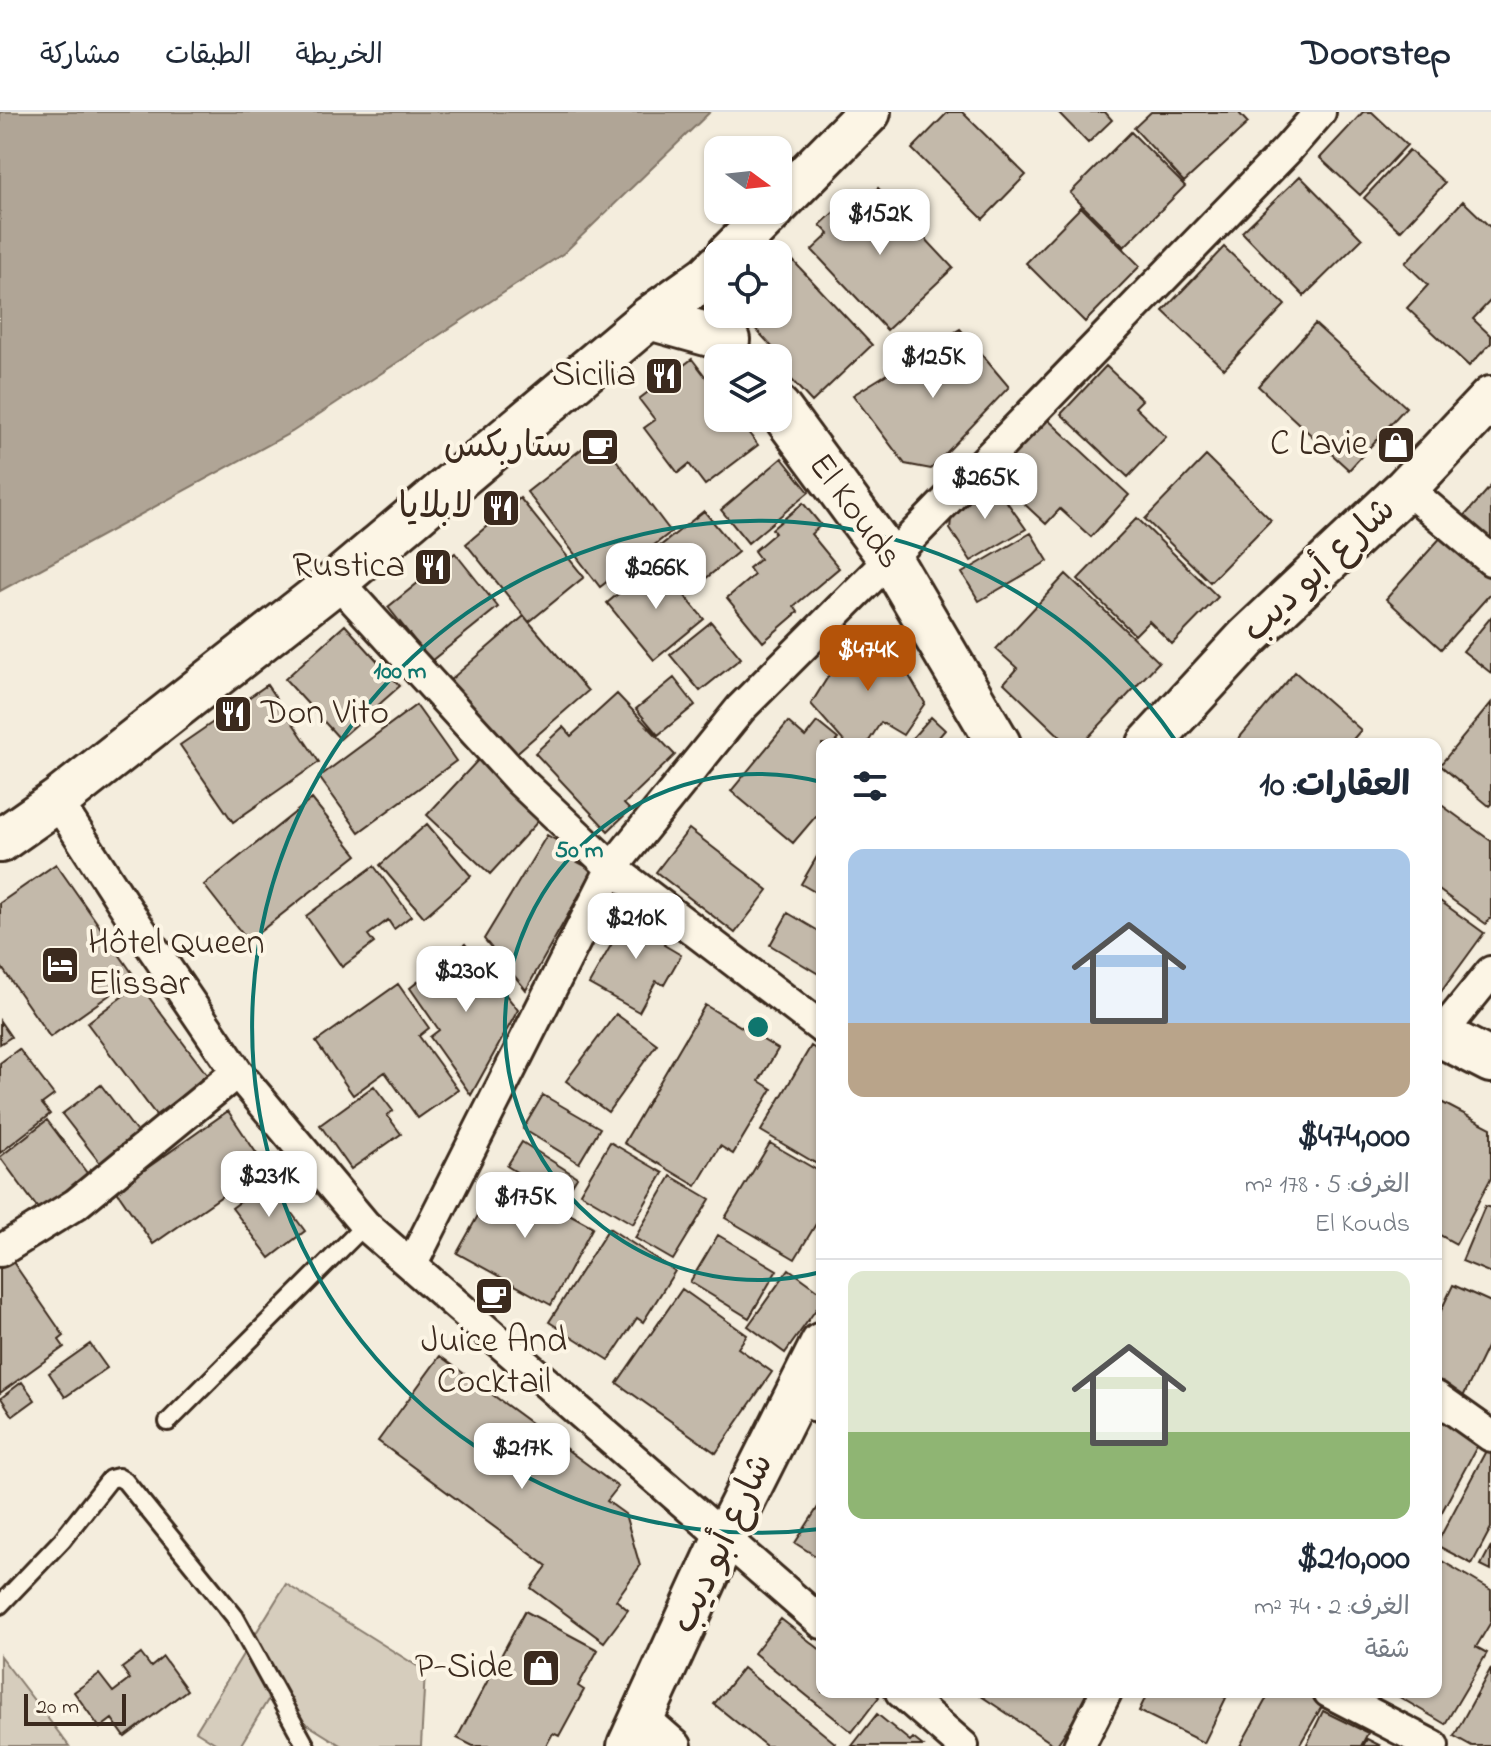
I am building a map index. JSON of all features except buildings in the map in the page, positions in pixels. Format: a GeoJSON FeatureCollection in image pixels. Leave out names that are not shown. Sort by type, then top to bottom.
{"type":"FeatureCollection","features":[{"type":"Feature","properties":{"kind":"main road"},"geometry":{"type":"LineString","coordinates":[[792,190],[869,112]]}},
{"type":"Feature","properties":{"kind":"main road"},"geometry":{"type":"LineString","coordinates":[[0,841],[57,801],[337,581],[649,318],[704,306]]}},
{"type":"Feature","properties":{"kind":"main road"},"geometry":{"type":"LineString","coordinates":[[649,318],[704,306]]}},
{"type":"Feature","properties":{"kind":"main road","name":"شارع أبو ديب"},"geometry":{"type":"LineString","coordinates":[[1155,738],[1247,638],[1406,488],[1491,398]]}},
{"type":"Feature","properties":{"kind":"main road","name":"El Kouds"},"geometry":{"type":"LineString","coordinates":[[792,426],[890,559],[995,738]]}},
{"type":"Feature","properties":{"kind":"main road"},"geometry":{"type":"LineString","coordinates":[[1442,1038],[1491,1061]]}},
{"type":"Feature","properties":{"kind":"main road","name":"شارع أبو ديب"},"geometry":{"type":"LineString","coordinates":[[636,1732],[724,1539],[809,1402],[816,1371]]}},
{"type":"Feature","properties":{"kind":"street"},"geometry":{"type":"LineString","coordinates":[[412,1264],[612,868],[741,708],[890,559],[1287,150],[1320,112]]}},
{"type":"Feature","properties":{"kind":"street"},"geometry":{"type":"LineString","coordinates":[[1406,488],[1491,560]]}},
{"type":"Feature","properties":{"kind":"street"},"geometry":{"type":"LineString","coordinates":[[337,581],[520,781],[612,868],[816,1023]]}},
{"type":"Feature","properties":{"kind":"street"},"geometry":{"type":"LineString","coordinates":[[57,801],[237,1072],[365,1225],[816,1618]]}},
{"type":"Feature","properties":{"kind":"street"},"geometry":{"type":"LineString","coordinates":[[1442,1030],[1491,972]]}},
{"type":"Feature","properties":{"kind":"street"},"geometry":{"type":"LineString","coordinates":[[0,1251],[76,1204],[237,1072]]}},
{"type":"Feature","properties":{"kind":"street"},"geometry":{"type":"LineString","coordinates":[[1442,1401],[1491,1436]]}},
{"type":"Feature","properties":{"kind":"street"},"geometry":{"type":"LineString","coordinates":[[908,1698],[963,1746]]}},
{"type":"Feature","properties":{"kind":"street"},"geometry":{"type":"LineString","coordinates":[[1079,1746],[1103,1698]]}},
{"type":"Feature","properties":{"kind":"street"},"geometry":{"type":"LineString","coordinates":[[1341,1698],[1433,1746]]}},
{"type":"Feature","properties":{"kind":"street"},"geometry":{"type":"LineString","coordinates":[[636,1732],[676,1746]]}},
{"type":"Feature","properties":{"kind":"lane"},"geometry":{"type":"LineString","coordinates":[[168,1422],[365,1225]]}},
{"type":"Feature","properties":{"kind":"lane"},"geometry":{"type":"LineString","coordinates":[[0,1605],[62,1540],[110,1479],[118,1477],[125,1481],[235,1617],[306,1746]]}},
{"type":"Feature","properties":{"kind":"shaded area"},"geometry":{"type":"Polygon","coordinates":[[[0,112],[710,112],[564,253],[292,432],[0,591],[0,112]]]}},
{"type":"Feature","properties":{"kind":"shaded area"},"geometry":{"type":"Polygon","coordinates":[[[286,1584],[425,1671],[421,1746],[342,1746],[268,1700],[240,1746],[220,1746],[196,1731],[286,1584]]]}},
{"type":"Feature","properties":{"kind":"shaded area"},"geometry":{"type":"Polygon","coordinates":[[[0,1656],[69,1746],[0,1746],[0,1656]]]}},
{"type":"Feature","properties":{"kind":"place","name":"Sicilia"},"geometry":{"type":"Point","coordinates":[664,376]}},
{"type":"Feature","properties":{"kind":"place","name":"C Lavie"},"geometry":{"type":"Point","coordinates":[1396,445]}},
{"type":"Feature","properties":{"kind":"place","name":"ستاربكس"},"geometry":{"type":"Point","coordinates":[600,447]}},
{"type":"Feature","properties":{"kind":"place","name":"لابلايا"},"geometry":{"type":"Point","coordinates":[501,508]}},
{"type":"Feature","properties":{"kind":"place","name":"Rustica"},"geometry":{"type":"Point","coordinates":[433,567]}},
{"type":"Feature","properties":{"kind":"place","name":"Don Vito"},"geometry":{"type":"Point","coordinates":[233,714]}},
{"type":"Feature","properties":{"kind":"place","name":"Hôtel Queen Elissar"},"geometry":{"type":"Point","coordinates":[60,965]}},
{"type":"Feature","properties":{"kind":"place","name":"Juice And Cocktail"},"geometry":{"type":"Point","coordinates":[494,1296]}},
{"type":"Feature","properties":{"kind":"place","name":"P-Side"},"geometry":{"type":"Point","coordinates":[541,1668]}}]}
